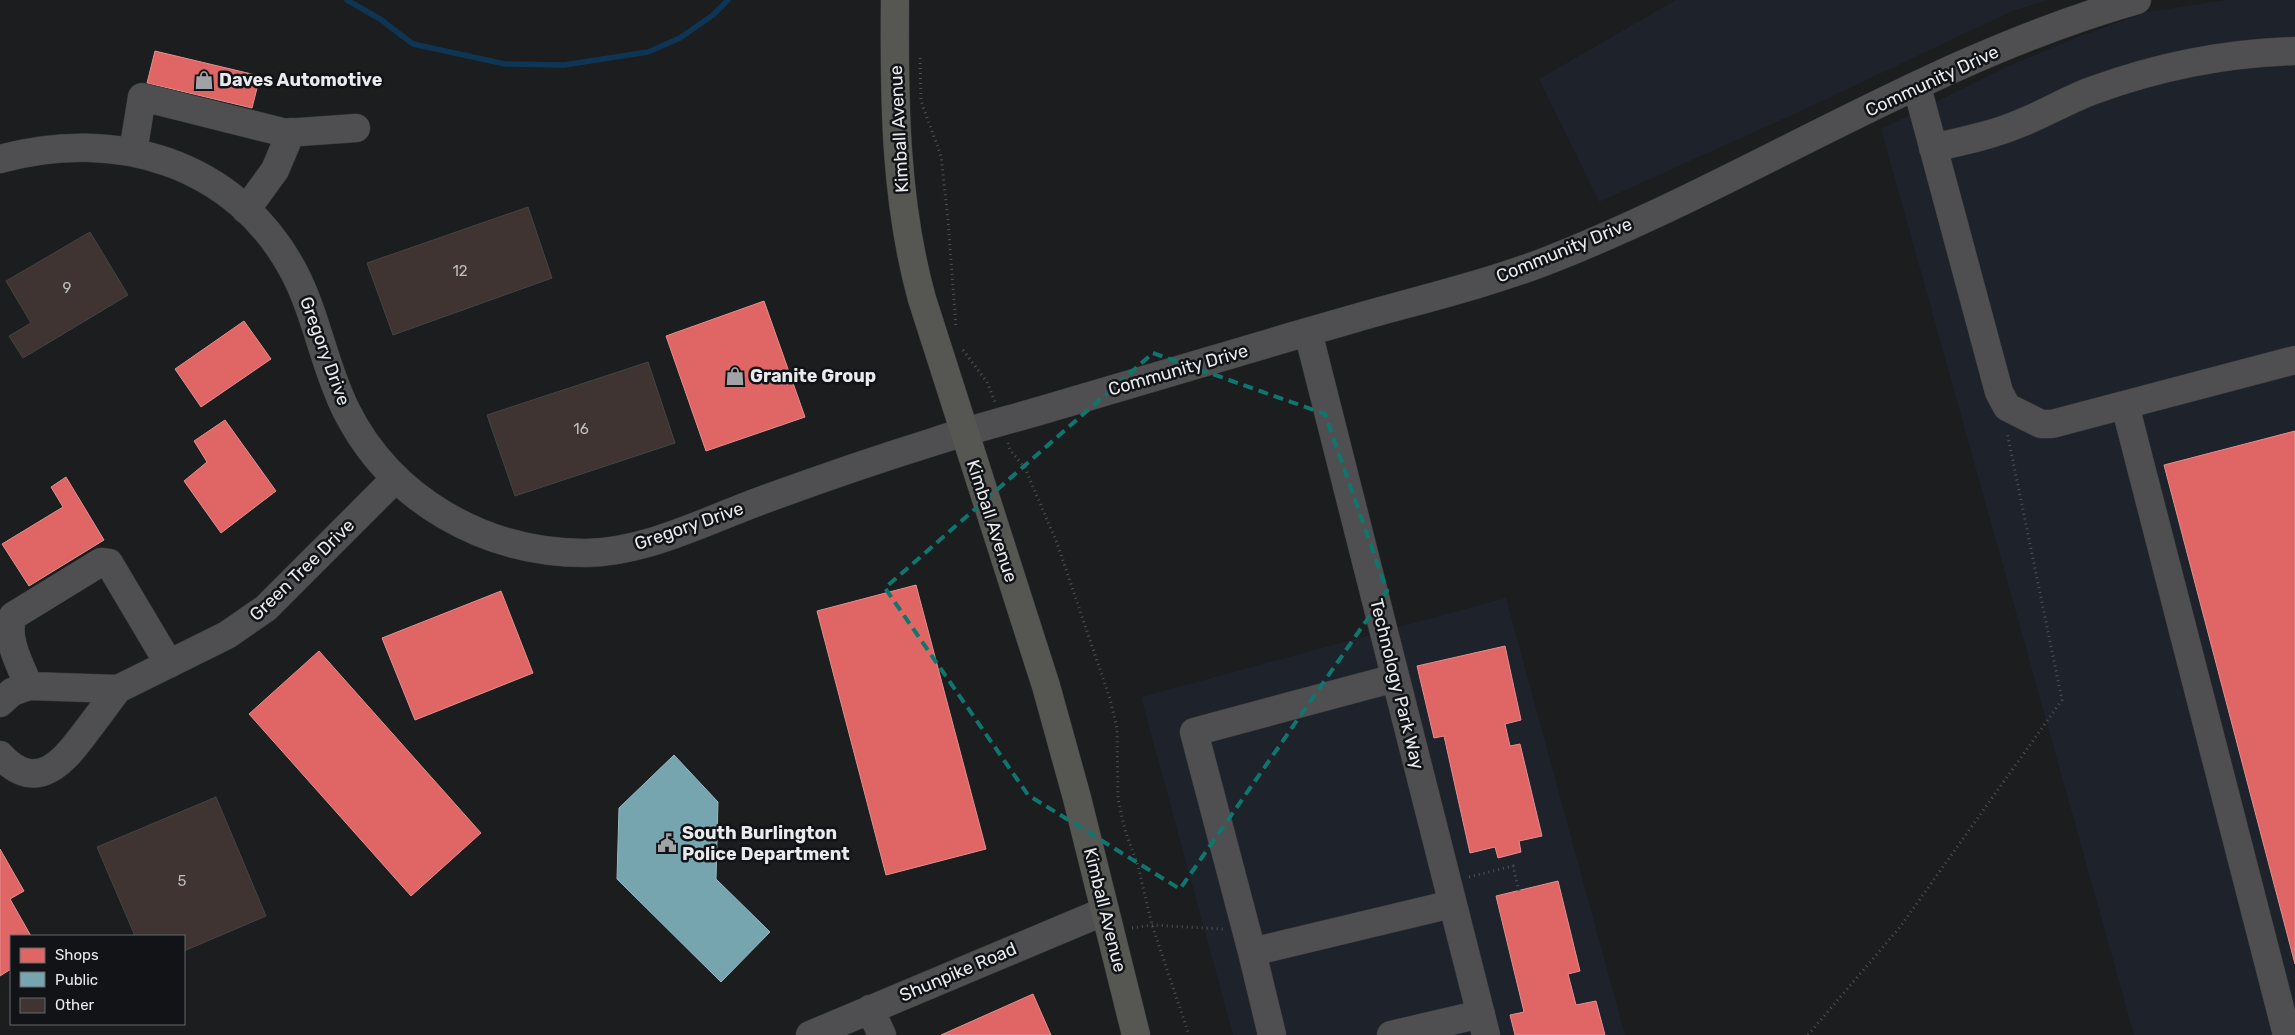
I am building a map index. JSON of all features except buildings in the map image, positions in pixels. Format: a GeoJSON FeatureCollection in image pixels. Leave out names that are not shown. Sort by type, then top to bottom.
{"type":"FeatureCollection","features":[{"type":"Feature","properties":{"kind":"main road","name":"Kimball Avenue"},"geometry":{"type":"LineString","coordinates":[[895,0],[896,124],[906,226],[918,283],[1046,686],[1136,1035]]}},
{"type":"Feature","properties":{"kind":"street","name":"Community Drive"},"geometry":{"type":"LineString","coordinates":[[937,440],[1538,264],[1660,211],[1917,87],[2030,37],[2091,14],[2137,0]]}},
{"type":"Feature","properties":{"kind":"street"},"geometry":{"type":"LineString","coordinates":[[1933,148],[1981,136],[2020,123],[2092,91],[2176,65],[2226,55],[2295,51]]}},
{"type":"Feature","properties":{"kind":"street"},"geometry":{"type":"LineString","coordinates":[[1917,87],[1999,392],[2007,407],[2046,425],[2295,360]]}},
{"type":"Feature","properties":{"kind":"street"},"geometry":{"type":"LineString","coordinates":[[134,152],[142,96],[254,126],[291,132],[356,128]]}},
{"type":"Feature","properties":{"kind":"street"},"geometry":{"type":"LineString","coordinates":[[246,210],[275,170],[291,132]]}},
{"type":"Feature","properties":{"kind":"street","name":"Gregory Drive"},"geometry":{"type":"LineString","coordinates":[[0,159],[22,153],[63,147],[103,147],[134,152],[177,166],[208,181],[246,210],[271,236],[297,277],[316,322],[334,382],[346,411],[362,438],[395,479],[430,506],[461,525],[495,540],[551,552],[593,553],[635,546],[677,533],[760,501],[937,440]]}},
{"type":"Feature","properties":{"kind":"street","name":"Technology Park Way"},"geometry":{"type":"LineString","coordinates":[[1308,332],[1484,1024]]}},
{"type":"Feature","properties":{"kind":"street"},"geometry":{"type":"LineString","coordinates":[[2125,405],[2287,1035]]}},
{"type":"Feature","properties":{"kind":"street","name":"Green Tree Drive"},"geometry":{"type":"LineString","coordinates":[[0,755],[6,762],[22,770],[39,772],[56,766],[69,754],[118,689],[227,635],[266,608],[395,479]]}},
{"type":"Feature","properties":{"kind":"street"},"geometry":{"type":"LineString","coordinates":[[29,686],[10,635],[10,623],[13,616],[101,562],[109,564],[169,664]]}},
{"type":"Feature","properties":{"kind":"street"},"geometry":{"type":"LineString","coordinates":[[1272,1035],[1194,732],[1396,678]]}},
{"type":"Feature","properties":{"kind":"street","name":"Green Tree Drive"},"geometry":{"type":"LineString","coordinates":[[0,703],[12,692],[29,686],[118,689]]}},
{"type":"Feature","properties":{"kind":"street"},"geometry":{"type":"LineString","coordinates":[[1252,952],[1452,904]]}},
{"type":"Feature","properties":{"kind":"street","name":"Shunpike Road"},"geometry":{"type":"LineString","coordinates":[[810,1035],[1105,910]]}},
{"type":"Feature","properties":{"kind":"street"},"geometry":{"type":"LineString","coordinates":[[870,1010],[882,1035]]}},
{"type":"Feature","properties":{"kind":"street"},"geometry":{"type":"LineString","coordinates":[[1392,1035],[1484,1024]]}},
{"type":"Feature","properties":{"kind":"path"},"geometry":{"type":"LineString","coordinates":[[920,55],[920,101],[941,156],[957,334]]}},
{"type":"Feature","properties":{"kind":"path"},"geometry":{"type":"LineString","coordinates":[[960,343],[964,352],[987,382],[1010,450],[1025,468],[1057,543],[1110,699],[1117,728],[1118,799],[1125,830],[1138,866],[1152,925],[1189,1035]]}},
{"type":"Feature","properties":{"kind":"path"},"geometry":{"type":"LineString","coordinates":[[1808,1035],[1900,927],[2062,700],[2007,430]]}},
{"type":"Feature","properties":{"kind":"path"},"geometry":{"type":"LineString","coordinates":[[1461,878],[1513,866],[1519,891]]}},
{"type":"Feature","properties":{"kind":"path"},"geometry":{"type":"LineString","coordinates":[[1126,929],[1152,925],[1226,929]]}},
{"type":"Feature","properties":{"kind":"highlighted area"},"geometry":{"type":"Polygon","coordinates":[[[1153,353],[1325,414],[1387,591],[1180,889],[1028,795],[885,588],[1153,353]]]}},
{"type":"Feature","properties":{"kind":"shaded area"},"geometry":{"type":"Polygon","coordinates":[[[1676,0],[2048,0],[2010,12],[1801,111],[1599,202],[1539,79],[1676,0]]]}},
{"type":"Feature","properties":{"kind":"shaded area"},"geometry":{"type":"Polygon","coordinates":[[[2226,0],[2295,0],[2295,1035],[2134,1035],[1881,129],[2006,67],[2078,37],[2147,12],[2226,0]]]}},
{"type":"Feature","properties":{"kind":"shaded area"},"geometry":{"type":"Polygon","coordinates":[[[1506,598],[1625,1035],[1233,1035],[1141,697],[1506,598]]]}},
{"type":"Feature","properties":{"kind":"waterway"},"geometry":{"type":"LineString","coordinates":[[347,0],[380,19],[413,44],[505,64],[564,65],[648,52],[680,38],[713,15],[728,0]]}},
{"type":"Feature","properties":{"kind":"place","name":"Daves Automotive"},"geometry":{"type":"Point","coordinates":[204,80]}},
{"type":"Feature","properties":{"kind":"place","name":"Granite Group"},"geometry":{"type":"Point","coordinates":[735,376]}},
{"type":"Feature","properties":{"kind":"place","name":"South Burlington Police Department"},"geometry":{"type":"Point","coordinates":[667,843]}}]}
